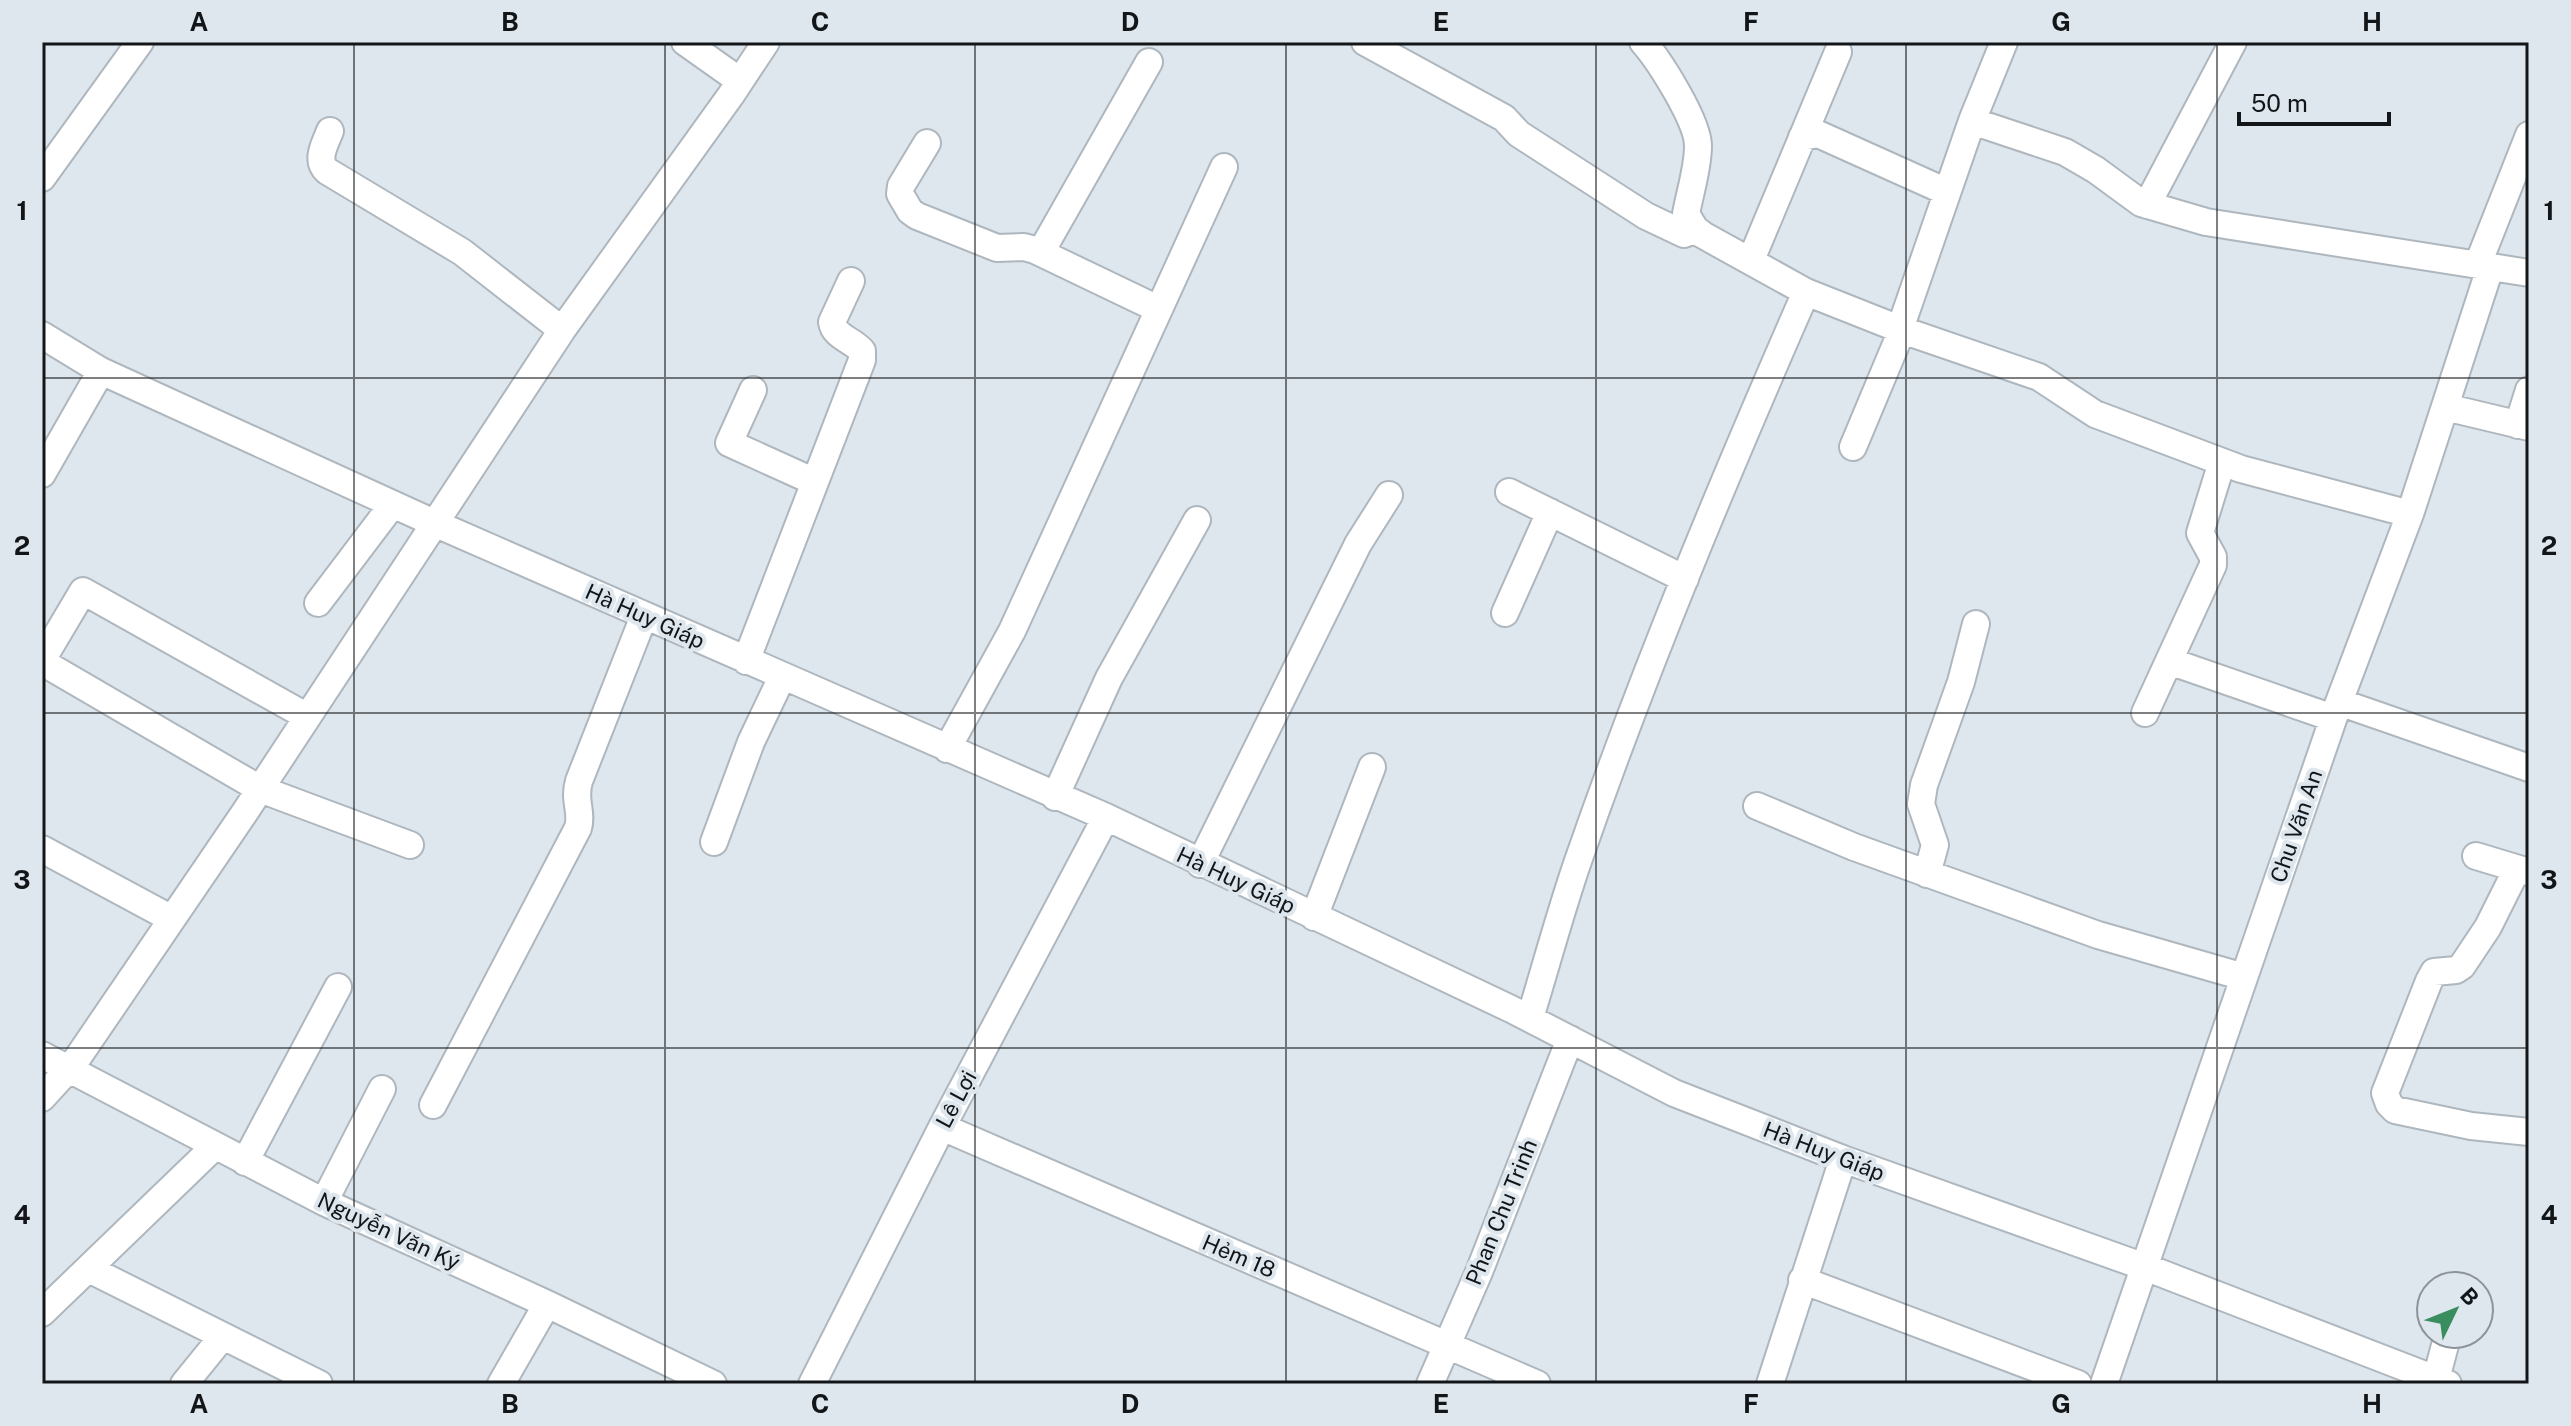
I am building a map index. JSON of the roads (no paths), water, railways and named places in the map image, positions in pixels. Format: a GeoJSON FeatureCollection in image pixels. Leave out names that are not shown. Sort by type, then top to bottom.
{"type":"FeatureCollection","features":[{"type":"Feature","properties":{"kind":"street"},"geometry":{"type":"LineString","coordinates":[[42,178],[140,42]]}},
{"type":"Feature","properties":{"kind":"street"},"geometry":{"type":"LineString","coordinates":[[685,42],[740,81]]}},
{"type":"Feature","properties":{"kind":"street"},"geometry":{"type":"LineString","coordinates":[[42,1098],[69,1069],[172,919],[562,330],[766,42]]}},
{"type":"Feature","properties":{"kind":"street"},"geometry":{"type":"LineString","coordinates":[[1365,42],[1504,118],[1519,134],[1646,216],[1684,234],[1695,229]]}},
{"type":"Feature","properties":{"kind":"street"},"geometry":{"type":"LineString","coordinates":[[1643,42],[1659,60],[1694,128],[1698,145],[1686,214],[1695,229],[1806,292],[2039,377],[2095,414],[2222,462],[2410,514]]}},
{"type":"Feature","properties":{"kind":"street"},"geometry":{"type":"LineString","coordinates":[[1853,447],[1901,329],[1972,121],[2004,42]]}},
{"type":"Feature","properties":{"kind":"street"},"geometry":{"type":"LineString","coordinates":[[2147,205],[2233,42]]}},
{"type":"Feature","properties":{"kind":"street"},"geometry":{"type":"LineString","coordinates":[[1751,260],[1810,136],[1838,52]]}},
{"type":"Feature","properties":{"kind":"street"},"geometry":{"type":"LineString","coordinates":[[1041,252],[1149,62]]}},
{"type":"Feature","properties":{"kind":"street"},"geometry":{"type":"LineString","coordinates":[[1972,121],[2065,152],[2147,205],[2206,222],[2529,273]]}},
{"type":"Feature","properties":{"kind":"street"},"geometry":{"type":"LineString","coordinates":[[330,131],[320,160],[327,171],[462,252],[562,330]]}},
{"type":"Feature","properties":{"kind":"street","name":"Chu Văn An"},"geometry":{"type":"LineString","coordinates":[[2104,1384],[2336,710],[2410,514],[2445,407],[2484,266],[2529,135]]}},
{"type":"Feature","properties":{"kind":"street"},"geometry":{"type":"LineString","coordinates":[[1810,136],[1947,192]]}},
{"type":"Feature","properties":{"kind":"street"},"geometry":{"type":"LineString","coordinates":[[927,143],[901,186],[900,194],[910,211],[982,244],[1004,249],[1024,247],[1041,252],[1158,309]]}},
{"type":"Feature","properties":{"kind":"street"},"geometry":{"type":"LineString","coordinates":[[947,749],[1012,631],[1224,167]]}},
{"type":"Feature","properties":{"kind":"street"},"geometry":{"type":"LineString","coordinates":[[746,661],[862,360],[862,351],[837,333],[832,322],[851,281]]}},
{"type":"Feature","properties":{"kind":"street"},"geometry":{"type":"LineString","coordinates":[[1530,1018],[1578,862],[1685,579],[1730,465],[1806,292]]}},
{"type":"Feature","properties":{"kind":"street","name":"Hà Huy Giáp"},"geometry":{"type":"LineString","coordinates":[[42,335],[101,371],[434,523],[1106,817],[1530,1018],[1674,1093],[1843,1159],[2145,1267],[2442,1382]]}},
{"type":"Feature","properties":{"kind":"street"},"geometry":{"type":"LineString","coordinates":[[42,474],[101,371]]}},
{"type":"Feature","properties":{"kind":"street"},"geometry":{"type":"LineString","coordinates":[[753,390],[729,443],[815,482]]}},
{"type":"Feature","properties":{"kind":"street"},"geometry":{"type":"LineString","coordinates":[[2445,407],[2523,426],[2529,390]]}},
{"type":"Feature","properties":{"kind":"street"},"geometry":{"type":"LineString","coordinates":[[2145,713],[2213,565],[2213,557],[2200,533],[2222,462]]}},
{"type":"Feature","properties":{"kind":"street"},"geometry":{"type":"LineString","coordinates":[[1509,492],[1685,579]]}},
{"type":"Feature","properties":{"kind":"street"},"geometry":{"type":"LineString","coordinates":[[1200,864],[1358,544],[1389,495]]}},
{"type":"Feature","properties":{"kind":"street"},"geometry":{"type":"LineString","coordinates":[[318,603],[393,504]]}},
{"type":"Feature","properties":{"kind":"street"},"geometry":{"type":"LineString","coordinates":[[1505,613],[1550,512]]}},
{"type":"Feature","properties":{"kind":"street"},"geometry":{"type":"LineString","coordinates":[[1055,797],[1109,678],[1197,520]]}},
{"type":"Feature","properties":{"kind":"street"},"geometry":{"type":"LineString","coordinates":[[306,716],[83,591],[42,661],[260,789],[410,845]]}},
{"type":"Feature","properties":{"kind":"street"},"geometry":{"type":"LineString","coordinates":[[433,1105],[578,828],[581,818],[575,797],[579,781],[644,616]]}},
{"type":"Feature","properties":{"kind":"street"},"geometry":{"type":"LineString","coordinates":[[1927,874],[1935,845],[1921,804],[1924,785],[1961,682],[1976,624]]}},
{"type":"Feature","properties":{"kind":"street"},"geometry":{"type":"LineString","coordinates":[[2169,661],[2529,768]]}},
{"type":"Feature","properties":{"kind":"street"},"geometry":{"type":"LineString","coordinates":[[714,842],[751,742],[782,677]]}},
{"type":"Feature","properties":{"kind":"street"},"geometry":{"type":"LineString","coordinates":[[1314,917],[1372,767]]}},
{"type":"Feature","properties":{"kind":"street"},"geometry":{"type":"LineString","coordinates":[[1757,806],[1854,847],[2098,935],[2244,977]]}},
{"type":"Feature","properties":{"kind":"street","name":"Lê Lợi"},"geometry":{"type":"LineString","coordinates":[[812,1384],[942,1127],[1106,817]]}},
{"type":"Feature","properties":{"kind":"street"},"geometry":{"type":"LineString","coordinates":[[42,849],[172,919]]}},
{"type":"Feature","properties":{"kind":"street"},"geometry":{"type":"LineString","coordinates":[[2476,856],[2523,871],[2462,966],[2456,970],[2434,972],[2385,1093],[2395,1110],[2471,1126],[2529,1132]]}},
{"type":"Feature","properties":{"kind":"street"},"geometry":{"type":"LineString","coordinates":[[245,1162],[338,987]]}},
{"type":"Feature","properties":{"kind":"street","name":"Phan Chu Trinh"},"geometry":{"type":"LineString","coordinates":[[1430,1384],[1570,1039]]}},
{"type":"Feature","properties":{"kind":"street","name":"Nguyễn Văn Ký"},"geometry":{"type":"LineString","coordinates":[[42,1055],[324,1202],[547,1304],[670,1375],[713,1384]]}},
{"type":"Feature","properties":{"kind":"street"},"geometry":{"type":"LineString","coordinates":[[324,1202],[382,1089]]}},
{"type":"Feature","properties":{"kind":"street","name":"Hẻm 18"},"geometry":{"type":"LineString","coordinates":[[942,1127],[1537,1384]]}},
{"type":"Feature","properties":{"kind":"street"},"geometry":{"type":"LineString","coordinates":[[42,1313],[214,1147]]}},
{"type":"Feature","properties":{"kind":"street"},"geometry":{"type":"LineString","coordinates":[[1770,1384],[1843,1159]]}},
{"type":"Feature","properties":{"kind":"street"},"geometry":{"type":"LineString","coordinates":[[89,1269],[319,1384]]}},
{"type":"Feature","properties":{"kind":"street"},"geometry":{"type":"LineString","coordinates":[[1802,1280],[2078,1384]]}},
{"type":"Feature","properties":{"kind":"street"},"geometry":{"type":"LineString","coordinates":[[501,1384],[547,1304]]}},
{"type":"Feature","properties":{"kind":"street"},"geometry":{"type":"LineString","coordinates":[[184,1384],[223,1336]]}},
{"type":"Feature","properties":{"kind":"street"},"geometry":{"type":"LineString","coordinates":[[2442,1382],[2446,1350]]}}]}
